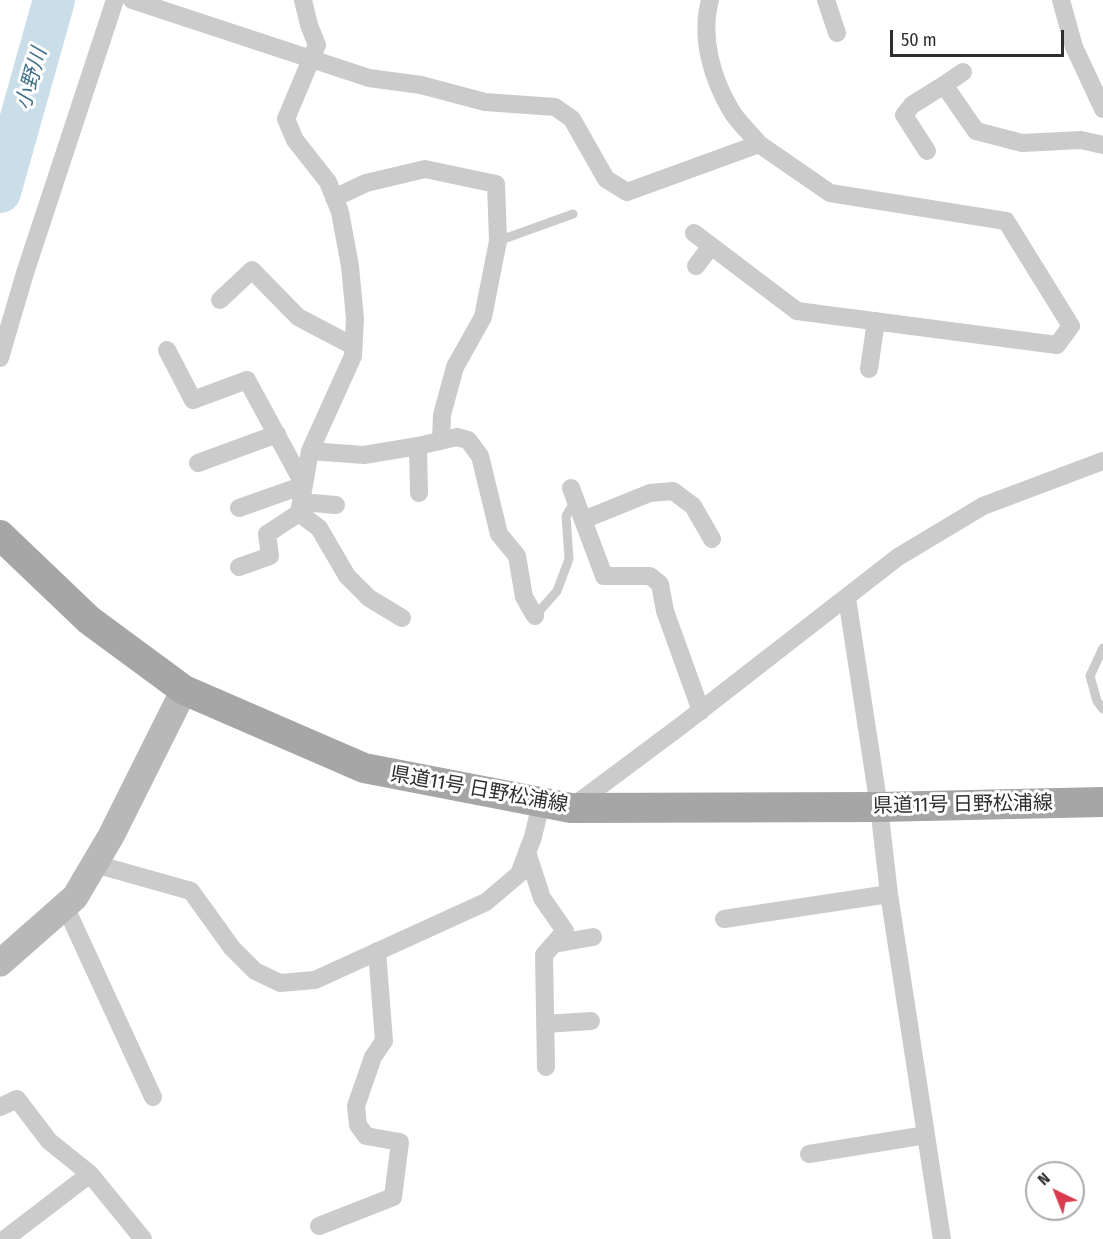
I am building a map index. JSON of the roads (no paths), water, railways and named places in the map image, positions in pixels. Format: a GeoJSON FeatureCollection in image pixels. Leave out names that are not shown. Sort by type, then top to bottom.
{"type":"FeatureCollection","features":[{"type":"Feature","properties":{"kind":"main road","name":"県道11号 日野松浦線"},"geometry":{"type":"LineString","coordinates":[[0,535],[89,620],[184,690],[364,768],[571,808],[879,807],[1103,802]]}},
{"type":"Feature","properties":{"kind":"street"},"geometry":{"type":"LineString","coordinates":[[0,358],[25,273],[115,0]]}},
{"type":"Feature","properties":{"kind":"street"},"geometry":{"type":"LineString","coordinates":[[132,0],[157,4],[369,78],[421,85],[485,102],[555,107],[572,119],[606,179],[627,192],[759,144]]}},
{"type":"Feature","properties":{"kind":"street"},"geometry":{"type":"LineString","coordinates":[[239,567],[270,556],[267,534],[302,500],[309,451],[352,356],[355,319],[350,266],[340,212],[328,182],[295,140],[286,119],[317,45],[303,0]]}},
{"type":"Feature","properties":{"kind":"street"},"geometry":{"type":"LineString","coordinates":[[694,233],[798,311],[1057,345],[1071,326],[1006,221],[830,193],[759,144],[732,112],[709,61],[706,18],[710,0]]}},
{"type":"Feature","properties":{"kind":"street"},"geometry":{"type":"LineString","coordinates":[[826,0],[837,33]]}},
{"type":"Feature","properties":{"kind":"street"},"geometry":{"type":"LineString","coordinates":[[1061,0],[1074,47],[1103,109]]}},
{"type":"Feature","properties":{"kind":"street"},"geometry":{"type":"LineString","coordinates":[[927,151],[904,115],[912,105],[963,72]]}},
{"type":"Feature","properties":{"kind":"street"},"geometry":{"type":"LineString","coordinates":[[944,85],[976,131],[1022,142],[1081,140],[1103,145]]}},
{"type":"Feature","properties":{"kind":"street"},"geometry":{"type":"LineString","coordinates":[[334,198],[366,183],[425,169],[496,184],[498,241],[483,317],[455,368],[442,415],[441,441]]}},
{"type":"Feature","properties":{"kind":"street"},"geometry":{"type":"LineString","coordinates":[[696,266],[711,246]]}},
{"type":"Feature","properties":{"kind":"street"},"geometry":{"type":"LineString","coordinates":[[220,300],[252,270],[298,316],[353,346]]}},
{"type":"Feature","properties":{"kind":"street"},"geometry":{"type":"LineString","coordinates":[[869,369],[876,321]]}},
{"type":"Feature","properties":{"kind":"street"},"geometry":{"type":"LineString","coordinates":[[167,350],[193,400],[248,380],[277,434],[302,500],[347,576],[369,598],[402,618]]}},
{"type":"Feature","properties":{"kind":"street"},"geometry":{"type":"LineString","coordinates":[[198,463],[277,434]]}},
{"type":"Feature","properties":{"kind":"street"},"geometry":{"type":"LineString","coordinates":[[309,451],[364,456],[457,436],[468,440],[480,456],[499,534],[517,556],[524,597],[536,616]]}},
{"type":"Feature","properties":{"kind":"street"},"geometry":{"type":"LineString","coordinates":[[418,446],[419,493]]}},
{"type":"Feature","properties":{"kind":"street"},"geometry":{"type":"LineString","coordinates":[[571,808],[701,711],[898,557],[983,506],[1103,460]]}},
{"type":"Feature","properties":{"kind":"street"},"geometry":{"type":"LineString","coordinates":[[583,520],[650,493],[673,491],[693,506],[712,539]]}},
{"type":"Feature","properties":{"kind":"street"},"geometry":{"type":"LineString","coordinates":[[574,494],[604,576],[650,576],[660,584],[665,611],[701,711]]}},
{"type":"Feature","properties":{"kind":"street"},"geometry":{"type":"LineString","coordinates":[[239,508],[302,500],[336,505]]}},
{"type":"Feature","properties":{"kind":"street"},"geometry":{"type":"LineString","coordinates":[[847,598],[879,807],[889,894],[942,1239]]}},
{"type":"Feature","properties":{"kind":"street"},"geometry":{"type":"LineString","coordinates":[[0,963],[75,897],[111,836],[184,690]]}},
{"type":"Feature","properties":{"kind":"street"},"geometry":{"type":"LineString","coordinates":[[95,864],[191,891],[232,948],[255,971],[280,983],[315,980],[486,902],[519,874],[533,837],[541,803]]}},
{"type":"Feature","properties":{"kind":"street"},"geometry":{"type":"LineString","coordinates":[[527,852],[543,898],[565,931],[544,955],[546,1067]]}},
{"type":"Feature","properties":{"kind":"street"},"geometry":{"type":"LineString","coordinates":[[724,920],[889,894]]}},
{"type":"Feature","properties":{"kind":"street"},"geometry":{"type":"LineString","coordinates":[[65,906],[153,1097]]}},
{"type":"Feature","properties":{"kind":"street"},"geometry":{"type":"LineString","coordinates":[[554,944],[593,937]]}},
{"type":"Feature","properties":{"kind":"street"},"geometry":{"type":"LineString","coordinates":[[319,1226],[393,1197],[400,1142],[366,1136],[358,1125],[356,1106],[373,1057],[384,1041],[377,951]]}},
{"type":"Feature","properties":{"kind":"street"},"geometry":{"type":"LineString","coordinates":[[545,1024],[591,1021]]}},
{"type":"Feature","properties":{"kind":"street"},"geometry":{"type":"LineString","coordinates":[[0,1107],[17,1099],[49,1140],[90,1174],[143,1239]]}},
{"type":"Feature","properties":{"kind":"street"},"geometry":{"type":"LineString","coordinates":[[809,1154],[926,1135]]}},
{"type":"Feature","properties":{"kind":"street"},"geometry":{"type":"LineString","coordinates":[[5,1239],[90,1174]]}},
{"type":"Feature","properties":{"kind":"lane"},"geometry":{"type":"LineString","coordinates":[[498,241],[573,214]]}},
{"type":"Feature","properties":{"kind":"lane"},"geometry":{"type":"LineString","coordinates":[[536,616],[557,591],[570,559],[566,516],[574,494]]}},
{"type":"Feature","properties":{"kind":"lane"},"geometry":{"type":"LineString","coordinates":[[1103,648],[1090,676],[1097,701],[1103,709]]}},
{"type":"Feature","properties":{"kind":"waterway","name":"小野川"},"geometry":{"type":"LineString","coordinates":[[0,192],[54,0]]}}]}
